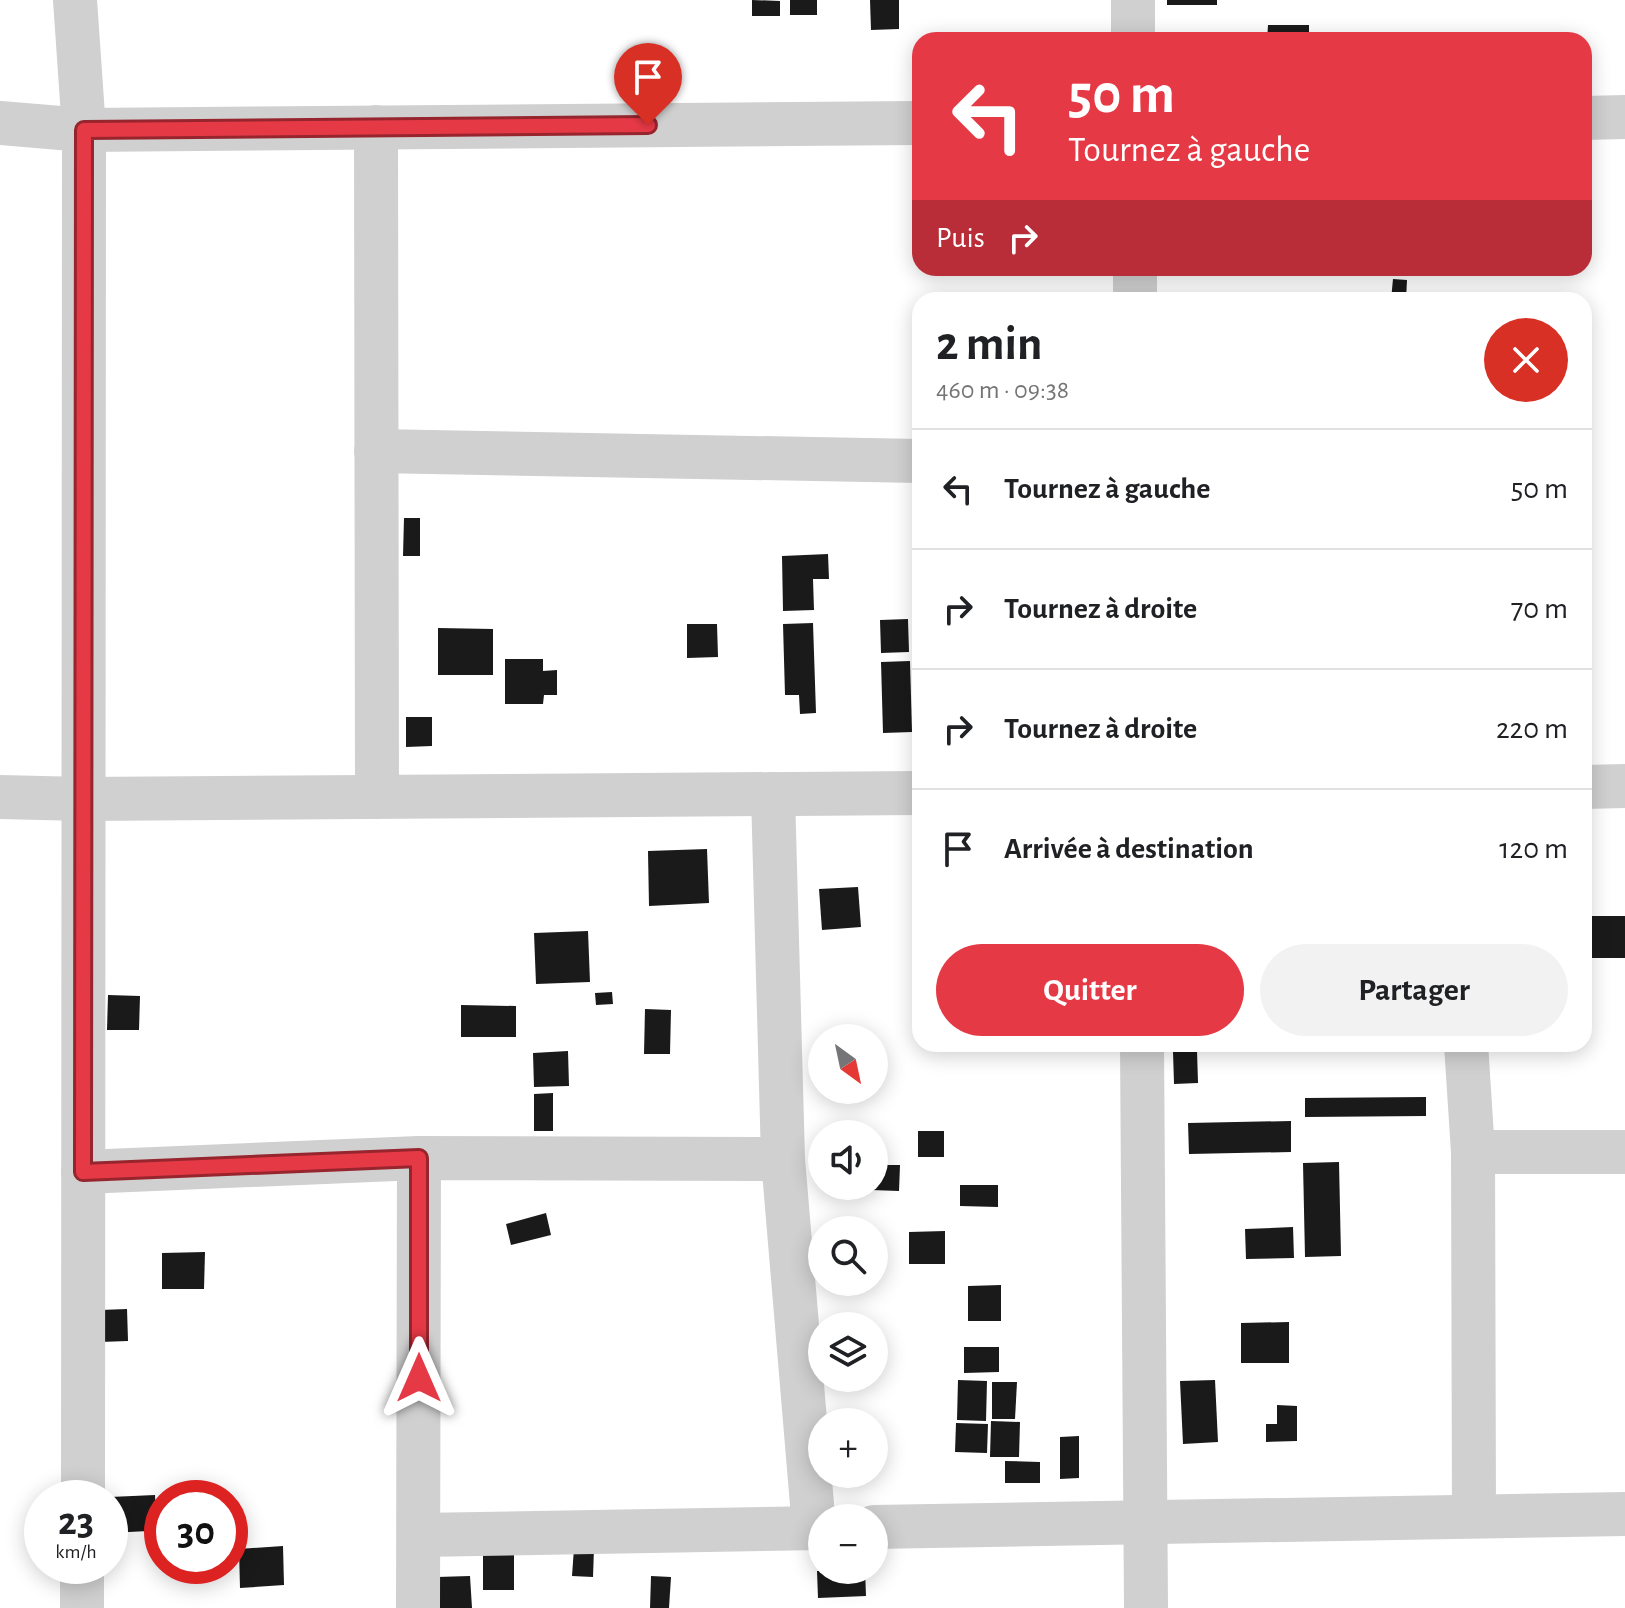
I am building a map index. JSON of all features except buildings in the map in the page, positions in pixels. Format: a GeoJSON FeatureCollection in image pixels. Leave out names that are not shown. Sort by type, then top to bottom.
{"type":"FeatureCollection","features":[{"type":"Feature","properties":{"kind":"street"},"geometry":{"type":"LineString","coordinates":[[75,0],[84,130],[83,1480]]}},
{"type":"Feature","properties":{"kind":"street"},"geometry":{"type":"LineString","coordinates":[[1133,0],[1133,32]]}},
{"type":"Feature","properties":{"kind":"street"},"geometry":{"type":"LineString","coordinates":[[1592,118],[1625,117]]}},
{"type":"Feature","properties":{"kind":"street"},"geometry":{"type":"LineString","coordinates":[[0,123],[84,130],[912,123]]}},
{"type":"Feature","properties":{"kind":"street"},"geometry":{"type":"LineString","coordinates":[[376,127],[377,797]]}},
{"type":"Feature","properties":{"kind":"street"},"geometry":{"type":"LineString","coordinates":[[376,451],[912,461]]}},
{"type":"Feature","properties":{"kind":"street"},"geometry":{"type":"LineString","coordinates":[[1592,787],[1625,786]]}},
{"type":"Feature","properties":{"kind":"street"},"geometry":{"type":"LineString","coordinates":[[0,797],[912,793]]}},
{"type":"Feature","properties":{"kind":"street"},"geometry":{"type":"LineString","coordinates":[[773,794],[783,1159],[816,1504]]}},
{"type":"Feature","properties":{"kind":"street"},"geometry":{"type":"LineString","coordinates":[[1142,1052],[1146,1608]]}},
{"type":"Feature","properties":{"kind":"street"},"geometry":{"type":"LineString","coordinates":[[1467,1052],[1473,1152],[1474,1516]]}},
{"type":"Feature","properties":{"kind":"street"},"geometry":{"type":"LineString","coordinates":[[1473,1152],[1625,1152]]}},
{"type":"Feature","properties":{"kind":"street"},"geometry":{"type":"LineString","coordinates":[[83,1172],[419,1158],[783,1159]]}},
{"type":"Feature","properties":{"kind":"street"},"geometry":{"type":"LineString","coordinates":[[418,1608],[419,1158]]}},
{"type":"Feature","properties":{"kind":"street"},"geometry":{"type":"LineString","coordinates":[[888,1527],[1625,1514]]}},
{"type":"Feature","properties":{"kind":"street"},"geometry":{"type":"LineString","coordinates":[[419,1535],[808,1528]]}},
{"type":"Feature","properties":{"kind":"street"},"geometry":{"type":"LineString","coordinates":[[82,1584],[82,1608]]}},
{"type":"Feature","properties":{"kind":"route"},"geometry":{"type":"LineString","coordinates":[[419,1378],[419,1158],[83,1172],[84,130],[648,125]]}}]}
